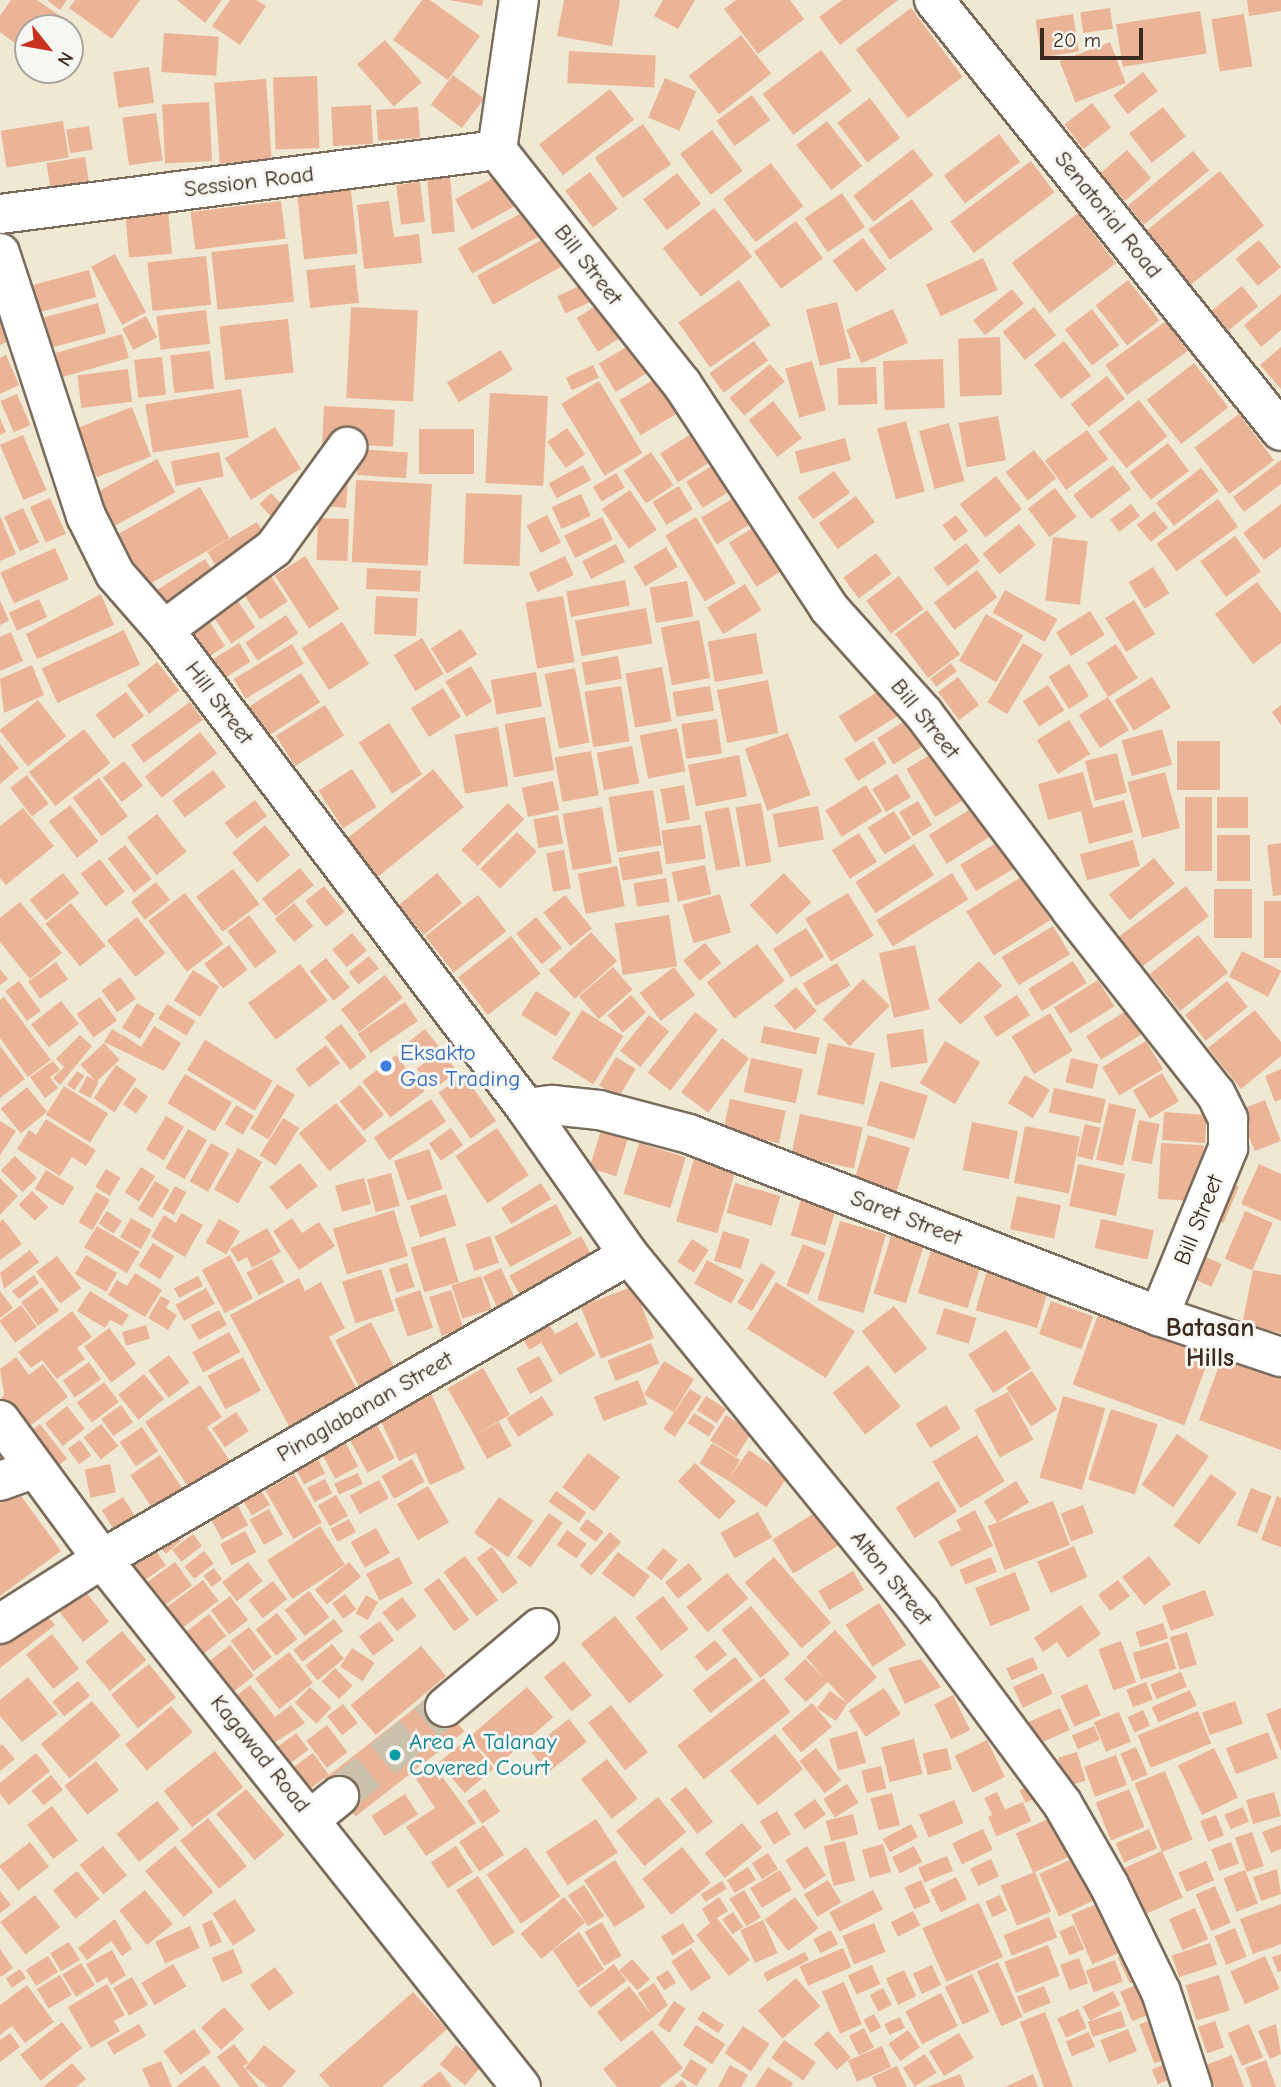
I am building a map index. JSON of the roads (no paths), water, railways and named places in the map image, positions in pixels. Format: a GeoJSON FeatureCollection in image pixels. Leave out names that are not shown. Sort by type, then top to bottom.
{"type":"FeatureCollection","features":[{"type":"Feature","properties":{"kind":"street"},"geometry":{"type":"LineString","coordinates":[[497,150],[519,0]]}},
{"type":"Feature","properties":{"kind":"street","name":"Senatorial Road"},"geometry":{"type":"LineString","coordinates":[[934,0],[1281,431]]}},
{"type":"Feature","properties":{"kind":"street","name":"Session Road"},"geometry":{"type":"LineString","coordinates":[[0,214],[497,150]]}},
{"type":"Feature","properties":{"kind":"street","name":"Bill Street"},"geometry":{"type":"LineString","coordinates":[[497,150],[682,384],[829,608],[924,714],[1071,910],[1216,1094],[1228,1119],[1228,1148],[1159,1316]]}},
{"type":"Feature","properties":{"kind":"street","name":"Hill Street"},"geometry":{"type":"LineString","coordinates":[[0,253],[86,516],[115,574],[164,631],[526,1108]]}},
{"type":"Feature","properties":{"kind":"street"},"geometry":{"type":"LineString","coordinates":[[164,631],[274,548],[346,447]]}},
{"type":"Feature","properties":{"kind":"street","name":"Saret Street"},"geometry":{"type":"LineString","coordinates":[[526,1108],[552,1104],[599,1110],[689,1134],[1159,1316],[1281,1357]]}},
{"type":"Feature","properties":{"kind":"street","name":"Alton Street"},"geometry":{"type":"LineString","coordinates":[[526,1108],[629,1255],[920,1612],[1062,1803],[1109,1885],[1161,1992],[1192,2087]]}},
{"type":"Feature","properties":{"kind":"street","name":"Pinaglabanan Street"},"geometry":{"type":"LineString","coordinates":[[0,1624],[102,1559],[629,1255]]}},
{"type":"Feature","properties":{"kind":"street","name":"Kagawad Road"},"geometry":{"type":"LineString","coordinates":[[0,1420],[17,1474],[102,1559],[325,1807],[521,2087]]}},
{"type":"Feature","properties":{"kind":"street"},"geometry":{"type":"LineString","coordinates":[[445,1707],[539,1628]]}},
{"type":"Feature","properties":{"kind":"tunnel"},"geometry":{"type":"LineString","coordinates":[[339,1796],[445,1707]]}},
{"type":"Feature","properties":{"kind":"place","name":"Eksakto Gas Trading"},"geometry":{"type":"Point","coordinates":[386,1066]}},
{"type":"Feature","properties":{"kind":"place","name":"Area A Talanay Covered Court"},"geometry":{"type":"Point","coordinates":[395,1755]}},
{"type":"Feature","properties":{"kind":"district","name":"Batasan Hills"},"geometry":{"type":"Point","coordinates":[1210,1344]}}]}
